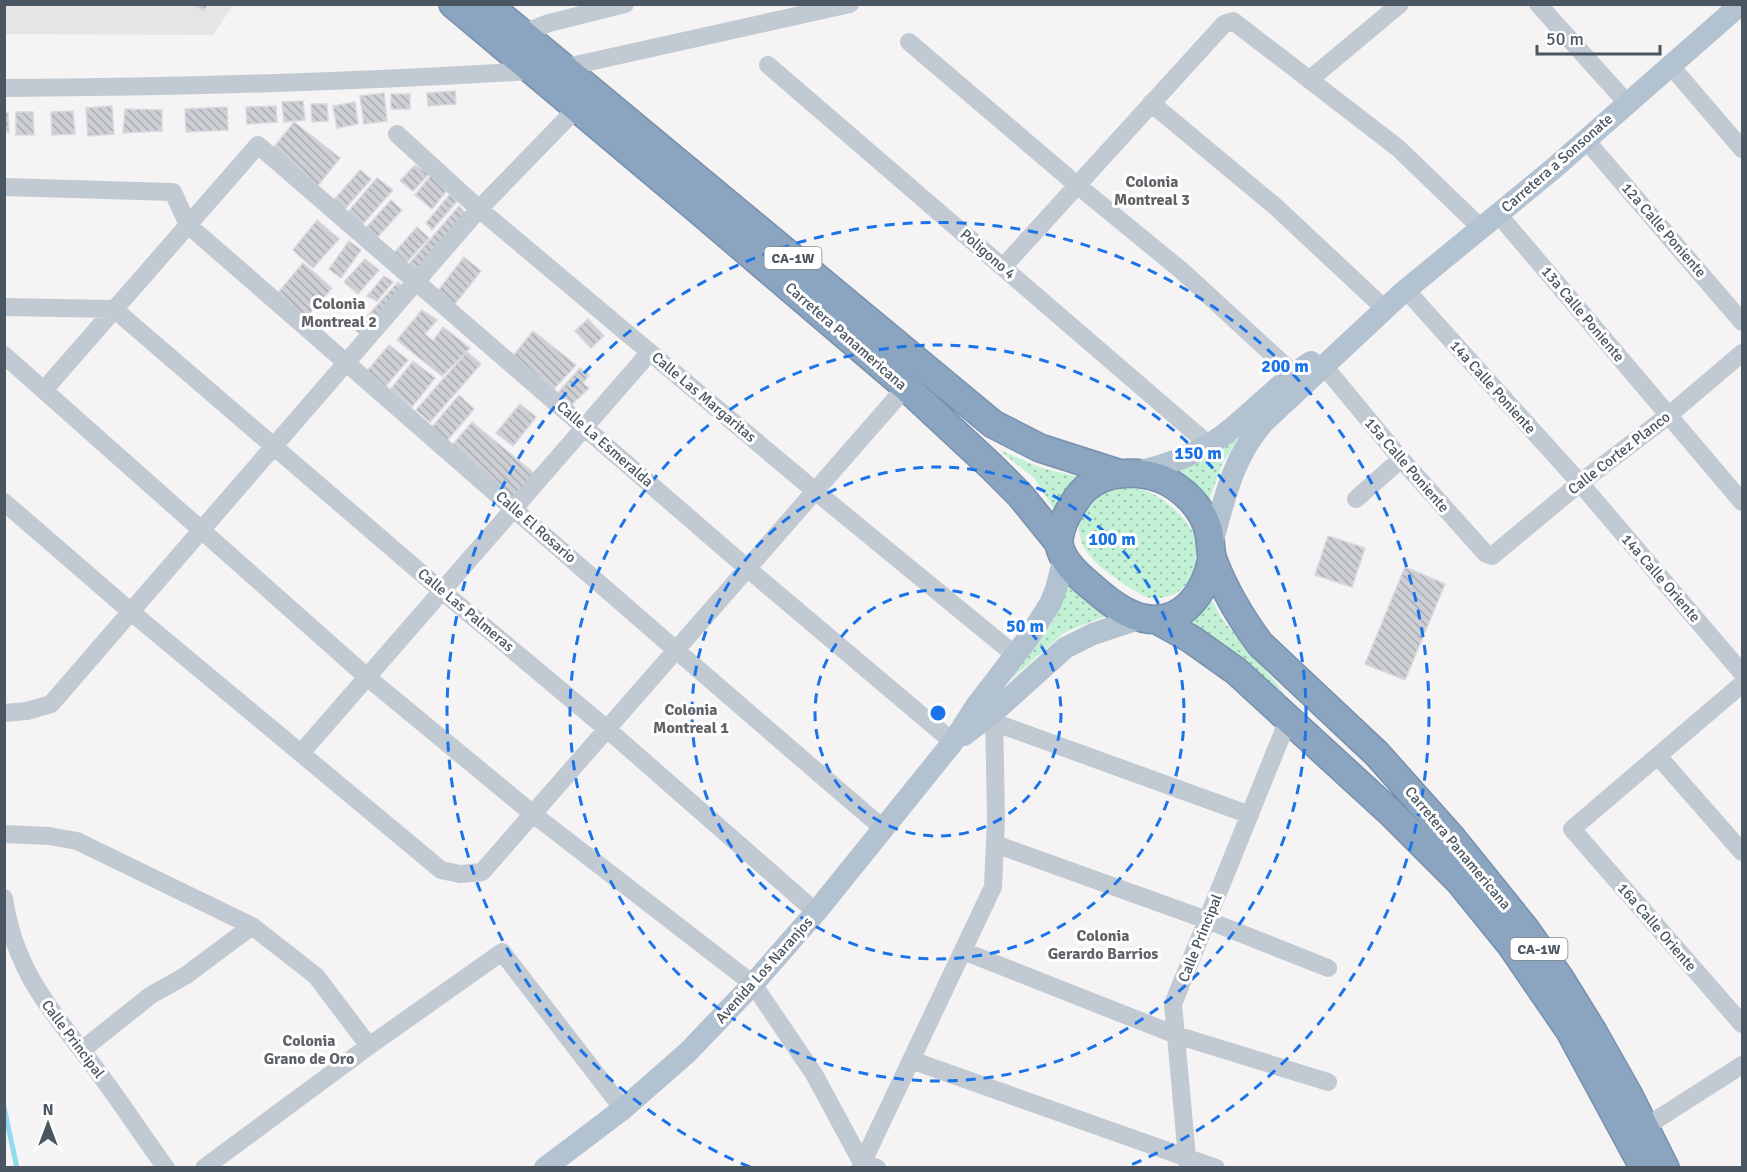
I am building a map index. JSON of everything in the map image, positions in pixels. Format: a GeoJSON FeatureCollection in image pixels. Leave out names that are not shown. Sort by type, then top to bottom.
{"type":"FeatureCollection","features":[{"type":"Feature","properties":{"kind":"highway","name":"Carretera Panamericana"},"geometry":{"type":"LineString","coordinates":[[453,4],[906,387],[1020,495],[1061,550]]}},
{"type":"Feature","properties":{"kind":"highway","name":"Carretera Panamericana"},"geometry":{"type":"LineString","coordinates":[[496,7],[522,34],[562,68],[993,424],[1040,448],[1127,473]]}},
{"type":"Feature","properties":{"kind":"highway"},"geometry":{"type":"LineString","coordinates":[[1127,473],[1151,475],[1182,490],[1194,502],[1209,533],[1211,553],[1205,584],[1198,597],[1186,609],[1172,616],[1149,619],[1123,610],[1085,581],[1061,550],[1064,522],[1079,495],[1091,484],[1127,473]]}},
{"type":"Feature","properties":{"kind":"highway","name":"Carretera Panamericana"},"geometry":{"type":"LineString","coordinates":[[1211,553],[1225,589],[1260,644],[1377,754],[1451,837],[1526,930],[1593,1032],[1665,1167]]}},
{"type":"Feature","properties":{"kind":"highway","name":"Carretera Panamericana"},"geometry":{"type":"LineString","coordinates":[[1149,619],[1191,639],[1236,671],[1391,813],[1460,882],[1511,945],[1570,1031],[1644,1167]]}},
{"type":"Feature","properties":{"kind":"main road","name":"Carretera a Sonsonate"},"geometry":{"type":"LineString","coordinates":[[1211,553],[1226,492],[1240,454],[1250,438],[1406,290],[1490,221],[1741,4]]}},
{"type":"Feature","properties":{"kind":"main road","name":"Carretera a Sonsonate"},"geometry":{"type":"LineString","coordinates":[[1127,473],[1181,458],[1208,444],[1233,427],[1293,374],[1378,315]]}},
{"type":"Feature","properties":{"kind":"main road","name":"Avenida Los Naranjos"},"geometry":{"type":"LineString","coordinates":[[545,1167],[623,1109],[688,1052],[753,984],[816,912],[953,742],[976,705],[1015,655],[1050,604],[1056,590],[1061,550]]}},
{"type":"Feature","properties":{"kind":"main road","name":"Avenida Los Naranjos"},"geometry":{"type":"LineString","coordinates":[[953,742],[995,718],[1065,648],[1093,634],[1149,619]]}},
{"type":"Feature","properties":{"kind":"street"},"geometry":{"type":"LineString","coordinates":[[522,34],[549,23],[625,4]]}},
{"type":"Feature","properties":{"kind":"street"},"geometry":{"type":"LineString","coordinates":[[562,68],[850,4]]}},
{"type":"Feature","properties":{"kind":"street"},"geometry":{"type":"LineString","coordinates":[[1309,80],[1400,4]]}},
{"type":"Feature","properties":{"kind":"street"},"geometry":{"type":"LineString","coordinates":[[1538,4],[1627,103]]}},
{"type":"Feature","properties":{"kind":"street","name":"13a Calle Poniente"},"geometry":{"type":"LineString","coordinates":[[1151,103],[1224,24],[1233,21],[1490,221],[1669,415],[1743,502]]}},
{"type":"Feature","properties":{"kind":"street"},"geometry":{"type":"LineString","coordinates":[[909,42],[1182,271],[1293,374]]}},
{"type":"Feature","properties":{"kind":"street","name":"Poligono 4"},"geometry":{"type":"LineString","coordinates":[[768,64],[1208,444]]}},
{"type":"Feature","properties":{"kind":"street"},"geometry":{"type":"LineString","coordinates":[[1670,65],[1743,148]]}},
{"type":"Feature","properties":{"kind":"street"},"geometry":{"type":"LineString","coordinates":[[4,88],[194,87],[441,77],[531,70]]}},
{"type":"Feature","properties":{"kind":"street"},"geometry":{"type":"LineString","coordinates":[[1003,267],[1151,103],[1276,207],[1378,315]]}},
{"type":"Feature","properties":{"kind":"street"},"geometry":{"type":"LineString","coordinates":[[4,712],[27,711],[51,704],[479,209],[577,108]]}},
{"type":"Feature","properties":{"kind":"street","name":"Calle Las Margaritas"},"geometry":{"type":"LineString","coordinates":[[397,134],[479,209],[1015,655]]}},
{"type":"Feature","properties":{"kind":"street","name":"12a Calle Poniente"},"geometry":{"type":"LineString","coordinates":[[1585,139],[1743,322]]}},
{"type":"Feature","properties":{"kind":"street","name":"Calle La Esmeralda"},"geometry":{"type":"LineString","coordinates":[[188,225],[258,145],[747,568],[953,742]]}},
{"type":"Feature","properties":{"kind":"street"},"geometry":{"type":"LineString","coordinates":[[4,187],[173,192],[188,225],[44,390]]}},
{"type":"Feature","properties":{"kind":"street","name":"Calle El Rosario"},"geometry":{"type":"LineString","coordinates":[[188,225],[675,651],[884,829]]}},
{"type":"Feature","properties":{"kind":"street","name":"14a Calle Poniente"},"geometry":{"type":"LineString","coordinates":[[1406,290],[1580,483]]}},
{"type":"Feature","properties":{"kind":"street"},"geometry":{"type":"LineString","coordinates":[[4,307],[114,309]]}},
{"type":"Feature","properties":{"kind":"street","name":"Calle Las Palmeras"},"geometry":{"type":"LineString","coordinates":[[114,309],[442,591],[607,729],[816,912]]}},
{"type":"Feature","properties":{"kind":"street"},"geometry":{"type":"LineString","coordinates":[[301,753],[650,352]]}},
{"type":"Feature","properties":{"kind":"street","name":"Calle Cortez Planco"},"geometry":{"type":"LineString","coordinates":[[1496,554],[1580,483],[1669,415],[1743,352]]}},
{"type":"Feature","properties":{"kind":"street"},"geometry":{"type":"LineString","coordinates":[[4,355],[367,677],[533,814],[753,984],[814,1074],[864,1166]]}},
{"type":"Feature","properties":{"kind":"street","name":"15a Calle Poniente"},"geometry":{"type":"LineString","coordinates":[[1324,366],[1401,459],[1486,554],[1492,556],[1496,554]]}},
{"type":"Feature","properties":{"kind":"street"},"geometry":{"type":"LineString","coordinates":[[4,502],[130,611],[441,870],[460,874],[483,872],[906,387]]}},
{"type":"Feature","properties":{"kind":"street"},"geometry":{"type":"LineString","coordinates":[[1356,499],[1401,459]]}},
{"type":"Feature","properties":{"kind":"street","name":"14a Calle Oriente"},"geometry":{"type":"LineString","coordinates":[[1580,483],[1743,673]]}},
{"type":"Feature","properties":{"kind":"street"},"geometry":{"type":"LineString","coordinates":[[1743,684],[1658,756],[1743,852]]}},
{"type":"Feature","properties":{"kind":"street"},"geometry":{"type":"LineString","coordinates":[[864,1166],[911,1060],[993,887],[995,718],[1250,815]]}},
{"type":"Feature","properties":{"kind":"street","name":"Calle Principal"},"geometry":{"type":"LineString","coordinates":[[1188,1162],[1173,1004],[1288,720]]}},
{"type":"Feature","properties":{"kind":"street","name":"16a Calle Oriente"},"geometry":{"type":"LineString","coordinates":[[1658,756],[1572,829],[1743,1024]]}},
{"type":"Feature","properties":{"kind":"street"},"geometry":{"type":"LineString","coordinates":[[4,834],[50,836],[76,841],[252,926],[316,976],[369,1046]]}},
{"type":"Feature","properties":{"kind":"street"},"geometry":{"type":"LineString","coordinates":[[995,844],[1207,920],[1328,968]]}},
{"type":"Feature","properties":{"kind":"street","name":"Calle Principal"},"geometry":{"type":"LineString","coordinates":[[4,898],[12,938],[26,970],[50,1011],[82,1050],[166,1167]]}},
{"type":"Feature","properties":{"kind":"street"},"geometry":{"type":"LineString","coordinates":[[82,1050],[151,995],[184,976],[252,926]]}},
{"type":"Feature","properties":{"kind":"street"},"geometry":{"type":"LineString","coordinates":[[963,951],[1176,1035],[1328,1082]]}},
{"type":"Feature","properties":{"kind":"street"},"geometry":{"type":"LineString","coordinates":[[204,1167],[502,952],[623,1109]]}},
{"type":"Feature","properties":{"kind":"street"},"geometry":{"type":"LineString","coordinates":[[911,1060],[1188,1162],[1216,1167]]}},
{"type":"Feature","properties":{"kind":"street"},"geometry":{"type":"LineString","coordinates":[[1645,1127],[1743,1065]]}},
{"type":"Feature","properties":{"kind":"shaded area"},"geometry":{"type":"Polygon","coordinates":[[[5,5],[233,5],[213,35],[5,34],[5,5]]]}},
{"type":"Feature","properties":{"kind":"green space"},"geometry":{"type":"Polygon","coordinates":[[[1267,407],[1237,441],[1222,464],[1207,506],[1168,470],[1267,407]]]}},
{"type":"Feature","properties":{"kind":"green space"},"geometry":{"type":"Polygon","coordinates":[[[999,450],[1042,468],[1083,478],[1056,512],[1034,478],[999,450]]]}},
{"type":"Feature","properties":{"kind":"green space"},"geometry":{"type":"Polygon","coordinates":[[[1119,487],[1142,490],[1155,495],[1175,510],[1192,530],[1197,541],[1198,565],[1190,580],[1175,594],[1155,598],[1143,596],[1109,574],[1086,551],[1079,532],[1081,518],[1097,497],[1119,487]]]}},
{"type":"Feature","properties":{"kind":"green space"},"geometry":{"type":"Polygon","coordinates":[[[1068,581],[1085,601],[1106,616],[1065,632],[1009,681],[1054,620],[1068,581]]]}},
{"type":"Feature","properties":{"kind":"green space"},"geometry":{"type":"Polygon","coordinates":[[[1210,597],[1222,619],[1286,695],[1208,634],[1183,623],[1210,597]]]}},
{"type":"Feature","properties":{"kind":"building"},"geometry":{"type":"Polygon","coordinates":[[[192,4],[208,4],[204,11],[192,4]]]}},
{"type":"Feature","properties":{"kind":"building"},"geometry":{"type":"Polygon","coordinates":[[[455,91],[456,104],[428,106],[427,93],[455,91]]]}},
{"type":"Feature","properties":{"kind":"building"},"geometry":{"type":"Polygon","coordinates":[[[384,93],[387,121],[364,124],[360,96],[384,93]]]}},
{"type":"Feature","properties":{"kind":"building"},"geometry":{"type":"Polygon","coordinates":[[[391,94],[410,94],[410,109],[391,109],[391,94]]]}},
{"type":"Feature","properties":{"kind":"building"},"geometry":{"type":"Polygon","coordinates":[[[303,101],[305,120],[284,122],[282,102],[303,101]]]}},
{"type":"Feature","properties":{"kind":"building"},"geometry":{"type":"Polygon","coordinates":[[[355,102],[358,124],[337,128],[333,106],[355,102]]]}},
{"type":"Feature","properties":{"kind":"building"},"geometry":{"type":"Polygon","coordinates":[[[311,104],[327,104],[328,121],[312,122],[311,104]]]}},
{"type":"Feature","properties":{"kind":"building"},"geometry":{"type":"Polygon","coordinates":[[[112,106],[114,134],[88,136],[86,108],[112,106]]]}},
{"type":"Feature","properties":{"kind":"building"},"geometry":{"type":"Polygon","coordinates":[[[276,106],[277,122],[247,124],[246,107],[276,106]]]}},
{"type":"Feature","properties":{"kind":"building"},"geometry":{"type":"Polygon","coordinates":[[[227,107],[228,130],[186,132],[185,109],[227,107]]]}},
{"type":"Feature","properties":{"kind":"building"},"geometry":{"type":"Polygon","coordinates":[[[125,109],[162,110],[162,131],[123,133],[125,109]]]}},
{"type":"Feature","properties":{"kind":"building"},"geometry":{"type":"Polygon","coordinates":[[[73,111],[75,134],[52,135],[51,112],[73,111]]]}},
{"type":"Feature","properties":{"kind":"building"},"geometry":{"type":"Polygon","coordinates":[[[16,112],[33,112],[34,135],[16,135],[16,112]]]}},
{"type":"Feature","properties":{"kind":"building"},"geometry":{"type":"Polygon","coordinates":[[[4,113],[8,113],[9,132],[4,132],[4,113]]]}},
{"type":"Feature","properties":{"kind":"building"},"geometry":{"type":"Polygon","coordinates":[[[294,122],[340,158],[315,189],[269,153],[294,122]]]}},
{"type":"Feature","properties":{"kind":"building"},"geometry":{"type":"Polygon","coordinates":[[[415,165],[429,174],[413,191],[400,181],[415,165]]]}},
{"type":"Feature","properties":{"kind":"building"},"geometry":{"type":"Polygon","coordinates":[[[360,170],[371,179],[344,210],[333,201],[360,170]]]}},
{"type":"Feature","properties":{"kind":"building"},"geometry":{"type":"Polygon","coordinates":[[[432,174],[449,188],[432,209],[415,195],[432,174]]]}},
{"type":"Feature","properties":{"kind":"building"},"geometry":{"type":"Polygon","coordinates":[[[377,178],[393,190],[361,226],[347,213],[377,178]]]}},
{"type":"Feature","properties":{"kind":"building"},"geometry":{"type":"Polygon","coordinates":[[[450,194],[458,200],[432,230],[426,223],[450,194]]]}},
{"type":"Feature","properties":{"kind":"building"},"geometry":{"type":"Polygon","coordinates":[[[391,200],[402,210],[376,239],[365,229],[391,200]]]}},
{"type":"Feature","properties":{"kind":"building"},"geometry":{"type":"Polygon","coordinates":[[[459,206],[468,216],[418,274],[408,265],[459,206]]]}},
{"type":"Feature","properties":{"kind":"building"},"geometry":{"type":"Polygon","coordinates":[[[317,220],[339,239],[313,268],[293,250],[317,220]]]}},
{"type":"Feature","properties":{"kind":"building"},"geometry":{"type":"Polygon","coordinates":[[[417,227],[429,238],[406,263],[394,253],[417,227]]]}},
{"type":"Feature","properties":{"kind":"building"},"geometry":{"type":"Polygon","coordinates":[[[349,241],[361,250],[341,278],[329,269],[349,241]]]}},
{"type":"Feature","properties":{"kind":"building"},"geometry":{"type":"Polygon","coordinates":[[[464,257],[481,271],[454,305],[437,292],[464,257]]]}},
{"type":"Feature","properties":{"kind":"building"},"geometry":{"type":"Polygon","coordinates":[[[365,259],[379,270],[358,294],[344,282],[365,259]]]}},
{"type":"Feature","properties":{"kind":"building"},"geometry":{"type":"Polygon","coordinates":[[[303,263],[332,288],[306,318],[277,294],[303,263]]]}},
{"type":"Feature","properties":{"kind":"building"},"geometry":{"type":"Polygon","coordinates":[[[384,276],[393,282],[377,301],[367,296],[384,276]]]}},
{"type":"Feature","properties":{"kind":"building"},"geometry":{"type":"Polygon","coordinates":[[[398,282],[405,288],[363,336],[355,330],[398,282]]]}},
{"type":"Feature","properties":{"kind":"building"},"geometry":{"type":"Polygon","coordinates":[[[422,310],[437,320],[425,334],[433,341],[443,327],[470,348],[442,376],[397,340],[422,310]]]}},
{"type":"Feature","properties":{"kind":"building"},"geometry":{"type":"Polygon","coordinates":[[[588,319],[604,336],[591,348],[575,331],[588,319]]]}},
{"type":"Feature","properties":{"kind":"building"},"geometry":{"type":"Polygon","coordinates":[[[533,331],[576,365],[553,390],[514,355],[533,331]]]}},
{"type":"Feature","properties":{"kind":"building"},"geometry":{"type":"Polygon","coordinates":[[[389,345],[408,360],[385,387],[367,371],[389,345]]]}},
{"type":"Feature","properties":{"kind":"building"},"geometry":{"type":"Polygon","coordinates":[[[467,352],[481,364],[430,422],[416,410],[467,352]]]}},
{"type":"Feature","properties":{"kind":"building"},"geometry":{"type":"Polygon","coordinates":[[[413,361],[435,378],[412,407],[390,390],[413,361]]]}},
{"type":"Feature","properties":{"kind":"building"},"geometry":{"type":"Polygon","coordinates":[[[580,368],[589,375],[583,383],[589,388],[569,407],[556,395],[580,368]]]}},
{"type":"Feature","properties":{"kind":"building"},"geometry":{"type":"Polygon","coordinates":[[[459,395],[474,409],[447,441],[432,427],[459,395]]]}},
{"type":"Feature","properties":{"kind":"building"},"geometry":{"type":"Polygon","coordinates":[[[520,404],[536,417],[513,446],[496,433],[520,404]]]}},
{"type":"Feature","properties":{"kind":"building"},"geometry":{"type":"Polygon","coordinates":[[[472,422],[535,474],[513,500],[450,448],[472,422]]]}},
{"type":"Feature","properties":{"kind":"building"},"geometry":{"type":"Polygon","coordinates":[[[1328,536],[1365,548],[1352,587],[1315,575],[1328,536]]]}},
{"type":"Feature","properties":{"kind":"building"},"geometry":{"type":"Polygon","coordinates":[[[1405,567],[1445,584],[1405,680],[1365,664],[1405,567]]]}},
{"type":"Feature","properties":{"kind":"waterway"},"geometry":{"type":"LineString","coordinates":[[4,1107],[17,1168]]}},
{"type":"Feature","properties":{"kind":"district","name":"Colonia Montreal 3"},"geometry":{"type":"Point","coordinates":[1152,190]}},
{"type":"Feature","properties":{"kind":"district","name":"Colonia Montreal 2"},"geometry":{"type":"Point","coordinates":[339,312]}},
{"type":"Feature","properties":{"kind":"district","name":"Colonia Montreal 1"},"geometry":{"type":"Point","coordinates":[691,718]}},
{"type":"Feature","properties":{"kind":"district","name":"Colonia Gerardo Barrios"},"geometry":{"type":"Point","coordinates":[1103,944]}},
{"type":"Feature","properties":{"kind":"district","name":"Colonia Grano de Oro"},"geometry":{"type":"Point","coordinates":[309,1049]}}]}
